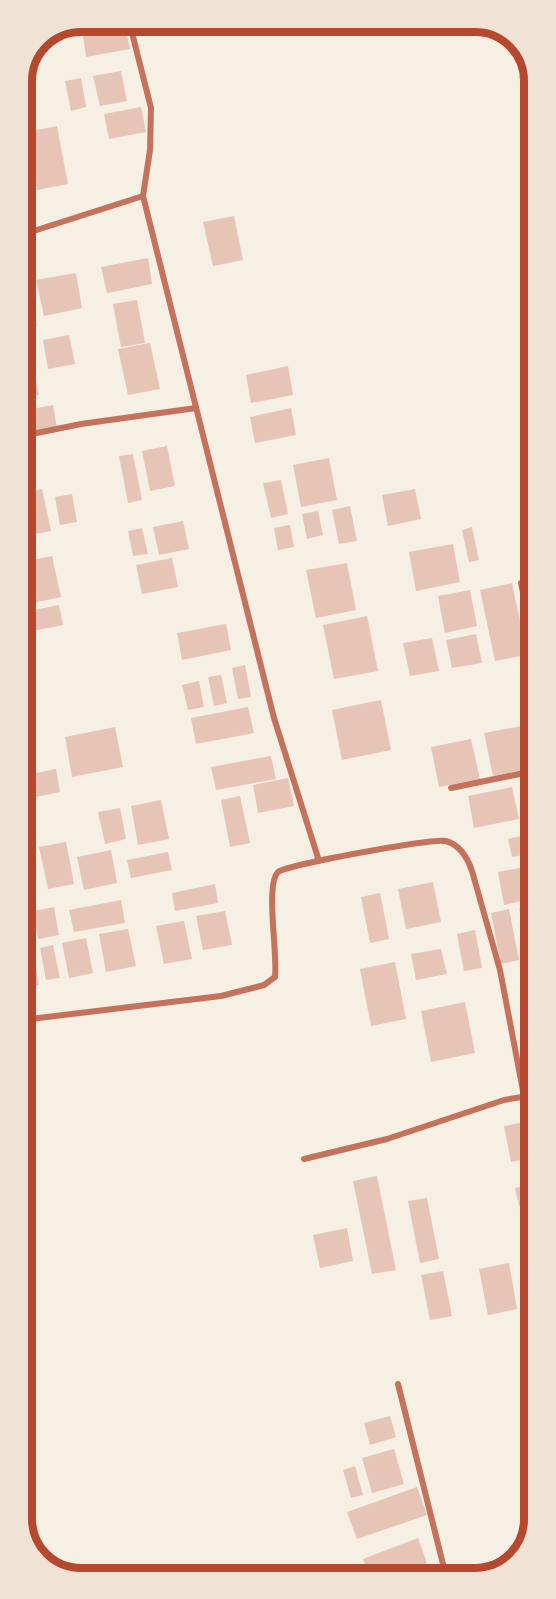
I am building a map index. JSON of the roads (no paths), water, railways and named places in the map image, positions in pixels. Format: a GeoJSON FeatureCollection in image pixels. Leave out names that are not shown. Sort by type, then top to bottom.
{"type":"FeatureCollection","features":[{"type":"Feature","properties":{"kind":"street"},"geometry":{"type":"LineString","coordinates":[[132,32],[151,108],[150,150],[143,195],[274,718],[319,861]]}},
{"type":"Feature","properties":{"kind":"street"},"geometry":{"type":"LineString","coordinates":[[32,231],[143,195]]}},
{"type":"Feature","properties":{"kind":"street"},"geometry":{"type":"LineString","coordinates":[[32,433],[196,408]]}},
{"type":"Feature","properties":{"kind":"street"},"geometry":{"type":"LineString","coordinates":[[520,583],[524,601]]}},
{"type":"Feature","properties":{"kind":"street"},"geometry":{"type":"LineString","coordinates":[[451,788],[524,773]]}},
{"type":"Feature","properties":{"kind":"street"},"geometry":{"type":"LineString","coordinates":[[32,1019],[221,996],[264,985],[275,977],[277,964],[272,896],[274,878],[278,872],[287,867],[319,861],[427,842],[446,842],[461,851],[468,859],[472,871],[500,970],[524,1096],[504,1100],[387,1139],[304,1159]]}},
{"type":"Feature","properties":{"kind":"street"},"geometry":{"type":"LineString","coordinates":[[398,1384],[444,1568]]}}]}
